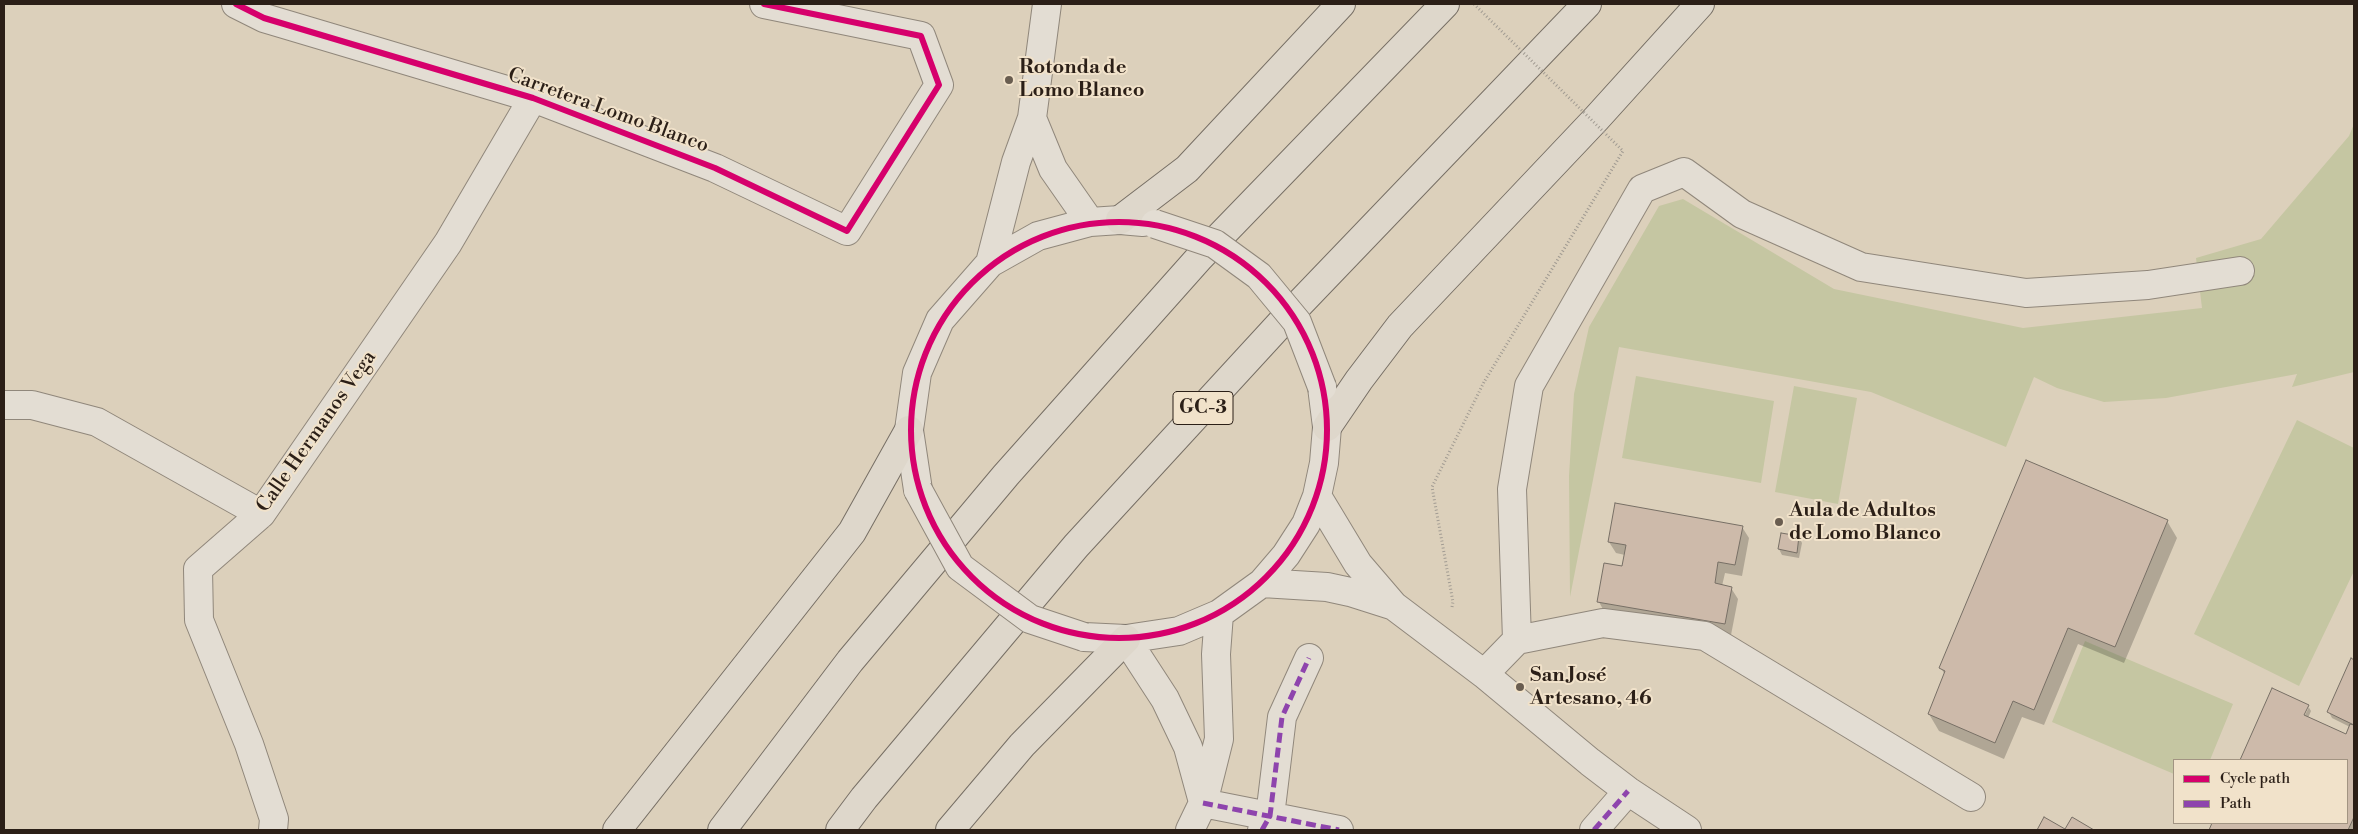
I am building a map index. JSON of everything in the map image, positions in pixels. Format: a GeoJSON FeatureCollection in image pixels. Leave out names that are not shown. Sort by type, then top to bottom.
{"type":"FeatureCollection","features":[{"type":"Feature","properties":{"kind":"highway"},"geometry":{"type":"LineString","coordinates":[[1120,220],[1187,169],[1341,4]]}},
{"type":"Feature","properties":{"kind":"highway"},"geometry":{"type":"LineString","coordinates":[[722,830],[850,661],[1006,475],[1200,257],[1445,4]]}},
{"type":"Feature","properties":{"kind":"highway","name":"GC-3"},"geometry":{"type":"LineString","coordinates":[[840,830],[864,798],[1076,546],[1282,323],[1587,4]]}},
{"type":"Feature","properties":{"kind":"highway"},"geometry":{"type":"LineString","coordinates":[[1327,428],[1359,380],[1400,326],[1596,119],[1700,4]]}},
{"type":"Feature","properties":{"kind":"highway"},"geometry":{"type":"LineString","coordinates":[[618,830],[852,532],[910,430]]}},
{"type":"Feature","properties":{"kind":"highway"},"geometry":{"type":"LineString","coordinates":[[950,830],[1022,746],[1126,639]]}},
{"type":"Feature","properties":{"kind":"street","name":"Carretera Lomo Blanco"},"geometry":{"type":"LineString","coordinates":[[236,4],[267,11],[533,98],[715,168],[846,231],[939,85],[921,36],[764,4]]}},
{"type":"Feature","properties":{"kind":"street"},"geometry":{"type":"LineString","coordinates":[[990,263],[1006,211],[1016,162],[1032,118],[1047,4]]}},
{"type":"Feature","properties":{"kind":"street","name":"Calle Hermanos Vega"},"geometry":{"type":"LineString","coordinates":[[273,830],[274,818],[249,744],[199,620],[198,569],[261,514],[448,243],[533,98]]}},
{"type":"Feature","properties":{"kind":"street"},"geometry":{"type":"LineString","coordinates":[[1032,118],[1053,169],[1090,222]]}},
{"type":"Feature","properties":{"kind":"street"},"geometry":{"type":"LineString","coordinates":[[1517,640],[1512,489],[1529,386],[1642,189],[1684,172],[1742,214],[1861,268],[2026,293],[2148,284],[2240,270]]}},
{"type":"Feature","properties":{"kind":"street"},"geometry":{"type":"LineString","coordinates":[[1120,220],[1154,224],[1215,244],[1259,276],[1297,322],[1322,388],[1327,428],[1324,463],[1317,496],[1306,524],[1286,556],[1262,583],[1219,614],[1179,631],[1126,639],[1084,637],[1030,620],[960,567],[918,490],[910,430],[917,373],[940,320],[990,263],[1038,236],[1090,222],[1120,220]]}},
{"type":"Feature","properties":{"kind":"street"},"geometry":{"type":"LineString","coordinates":[[4,405],[32,405],[97,422],[261,514]]}},
{"type":"Feature","properties":{"kind":"street"},"geometry":{"type":"LineString","coordinates":[[1317,496],[1358,564],[1394,606],[1484,674],[1628,791],[1687,830]]}},
{"type":"Feature","properties":{"kind":"street"},"geometry":{"type":"LineString","coordinates":[[1262,583],[1327,587],[1394,606]]}},
{"type":"Feature","properties":{"kind":"street"},"geometry":{"type":"LineString","coordinates":[[1190,830],[1203,803],[1220,739],[1216,654],[1219,614]]}},
{"type":"Feature","properties":{"kind":"street"},"geometry":{"type":"LineString","coordinates":[[1484,674],[1517,640],[1603,623],[1705,636],[1971,797]]}},
{"type":"Feature","properties":{"kind":"street"},"geometry":{"type":"LineString","coordinates":[[1126,639],[1165,699],[1188,748],[1203,803]]}},
{"type":"Feature","properties":{"kind":"street"},"geometry":{"type":"LineString","coordinates":[[1266,823],[1282,717],[1310,658]]}},
{"type":"Feature","properties":{"kind":"street"},"geometry":{"type":"LineString","coordinates":[[1594,830],[1628,791]]}},
{"type":"Feature","properties":{"kind":"street"},"geometry":{"type":"LineString","coordinates":[[1203,803],[1266,823],[1339,830]]}},
{"type":"Feature","properties":{"kind":"path"},"geometry":{"type":"LineString","coordinates":[[1441,641],[1453,602],[1432,487],[1484,382],[1623,151],[1474,4]]}},
{"type":"Feature","properties":{"kind":"green space"},"geometry":{"type":"Polygon","coordinates":[[[2354,124],[2354,372],[2292,387],[2297,374],[2166,398],[2104,402],[2057,388],[2034,377],[2006,447],[1871,392],[1619,347],[1570,597],[1569,476],[1574,394],[1589,327],[1659,206],[1683,199],[1834,289],[2023,328],[2202,308],[2196,258],[2261,239],[2349,136],[2354,124]]]}},
{"type":"Feature","properties":{"kind":"green space"},"geometry":{"type":"Polygon","coordinates":[[[1636,376],[1774,401],[1761,483],[1622,458],[1636,376]]]}},
{"type":"Feature","properties":{"kind":"green space"},"geometry":{"type":"Polygon","coordinates":[[[1794,386],[1857,398],[1838,504],[1775,492],[1794,386]]]}},
{"type":"Feature","properties":{"kind":"green space"},"geometry":{"type":"Polygon","coordinates":[[[2297,420],[2354,448],[2354,571],[2299,686],[2194,634],[2297,420]]]}},
{"type":"Feature","properties":{"kind":"green space"},"geometry":{"type":"Polygon","coordinates":[[[2085,641],[2233,704],[2210,759],[2173,759],[2173,774],[2052,722],[2085,641]]]}},
{"type":"Feature","properties":{"kind":"building"},"geometry":{"type":"Polygon","coordinates":[[[2026,460],[2168,520],[2115,647],[2068,628],[2034,710],[2013,701],[1995,743],[1928,714],[1945,671],[1939,668],[2026,460]]]}},
{"type":"Feature","properties":{"kind":"building"},"geometry":{"type":"Polygon","coordinates":[[[1615,503],[1743,526],[1735,565],[1718,562],[1715,583],[1732,587],[1725,624],[1597,602],[1604,563],[1622,566],[1626,545],[1608,542],[1615,503]]]}},
{"type":"Feature","properties":{"kind":"building"},"geometry":{"type":"Polygon","coordinates":[[[1781,533],[1799,536],[1797,553],[1778,549],[1781,533]]]}},
{"type":"Feature","properties":{"kind":"building"},"geometry":{"type":"Polygon","coordinates":[[[2351,658],[2354,660],[2354,725],[2327,712],[2351,658]]]}},
{"type":"Feature","properties":{"kind":"building"},"geometry":{"type":"Polygon","coordinates":[[[2272,688],[2309,705],[2304,715],[2346,734],[2350,724],[2354,725],[2354,817],[2348,830],[2209,830],[2212,824],[2348,824],[2348,759],[2240,759],[2272,688]]]}},
{"type":"Feature","properties":{"kind":"building"},"geometry":{"type":"Polygon","coordinates":[[[2044,817],[2065,829],[2072,817],[2094,830],[2037,830],[2044,817]]]}},
{"type":"Feature","properties":{"kind":"marked path"},"geometry":{"type":"LineString","coordinates":[[1262,830],[1270,816],[1282,717],[1309,658]]}},
{"type":"Feature","properties":{"kind":"marked path"},"geometry":{"type":"LineString","coordinates":[[1594,830],[1628,791]]}},
{"type":"Feature","properties":{"kind":"marked path"},"geometry":{"type":"LineString","coordinates":[[1203,803],[1339,830]]}},
{"type":"Feature","properties":{"kind":"cycle path"},"geometry":{"type":"LineString","coordinates":[[236,4],[264,18],[533,98],[715,168],[847,231],[939,85],[921,36],[764,4]]}},
{"type":"Feature","properties":{"kind":"cycle path"},"geometry":{"type":"LineString","coordinates":[[1119,222],[1160,226],[1199,238],[1235,257],[1266,283],[1292,314],[1311,350],[1323,389],[1327,430],[1323,471],[1311,510],[1292,546],[1266,577],[1235,603],[1199,622],[1160,634],[1119,638],[1078,634],[1039,622],[1003,603],[972,577],[946,546],[927,510],[915,471],[911,430],[915,389],[927,350],[946,314],[972,283],[1003,257],[1039,238],[1078,226],[1119,222]]}},
{"type":"Feature","properties":{"kind":"place","name":"Rotonda de Lomo Blanco"},"geometry":{"type":"Point","coordinates":[1009,80]}},
{"type":"Feature","properties":{"kind":"place","name":"Aula de Adultos de Lomo Blanco"},"geometry":{"type":"Point","coordinates":[1779,522]}},
{"type":"Feature","properties":{"kind":"place","name":"San José Artesano, 46"},"geometry":{"type":"Point","coordinates":[1520,687]}}]}
